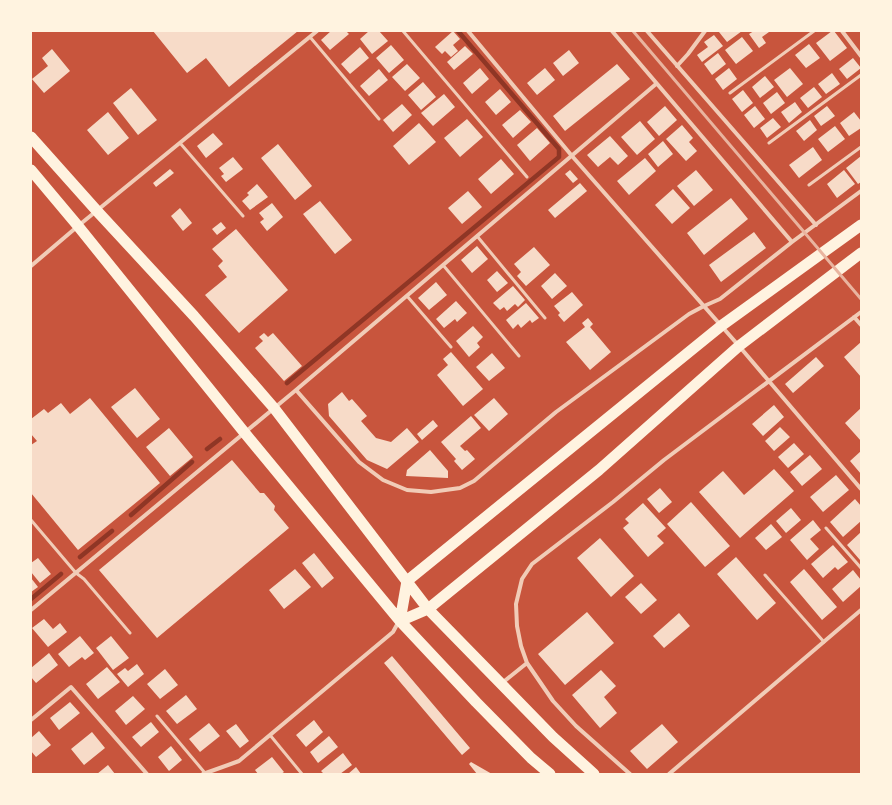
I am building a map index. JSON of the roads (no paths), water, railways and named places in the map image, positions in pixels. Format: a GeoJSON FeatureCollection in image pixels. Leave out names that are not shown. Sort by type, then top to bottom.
{"type":"FeatureCollection","features":[{"type":"Feature","properties":{"kind":"highway"},"geometry":{"type":"LineString","coordinates":[[31,137],[194,316],[274,408],[428,609],[553,737],[594,774]]}},
{"type":"Feature","properties":{"kind":"highway"},"geometry":{"type":"LineString","coordinates":[[31,170],[400,621],[531,758],[550,774]]}},
{"type":"Feature","properties":{"kind":"highway"},"geometry":{"type":"LineString","coordinates":[[400,621],[406,581],[721,326],[861,225]]}},
{"type":"Feature","properties":{"kind":"highway"},"geometry":{"type":"LineString","coordinates":[[400,621],[428,609],[599,470],[739,346],[861,253]]}},
{"type":"Feature","properties":{"kind":"street"},"geometry":{"type":"LineString","coordinates":[[31,266],[317,31]]}},
{"type":"Feature","properties":{"kind":"street"},"geometry":{"type":"LineString","coordinates":[[468,31],[572,156],[739,346],[861,489]]}},
{"type":"Feature","properties":{"kind":"street"},"geometry":{"type":"LineString","coordinates":[[612,31],[792,242]]}},
{"type":"Feature","properties":{"kind":"street"},"geometry":{"type":"LineString","coordinates":[[647,31],[816,225]]}},
{"type":"Feature","properties":{"kind":"street"},"geometry":{"type":"LineString","coordinates":[[677,66],[705,31]]}},
{"type":"Feature","properties":{"kind":"street"},"geometry":{"type":"LineString","coordinates":[[842,31],[861,56]]}},
{"type":"Feature","properties":{"kind":"street"},"geometry":{"type":"LineString","coordinates":[[31,610],[296,390],[656,84]]}},
{"type":"Feature","properties":{"kind":"street"},"geometry":{"type":"LineString","coordinates":[[296,390],[359,462],[383,480],[407,490],[431,492],[460,488],[474,481],[556,412],[689,314],[720,299],[792,242],[861,191]]}},
{"type":"Feature","properties":{"kind":"street"},"geometry":{"type":"LineString","coordinates":[[630,774],[576,726],[553,701],[527,664],[516,626],[516,604],[522,579],[532,564],[613,502],[664,460],[861,312]]}},
{"type":"Feature","properties":{"kind":"street"},"geometry":{"type":"LineString","coordinates":[[854,317],[861,325]]}},
{"type":"Feature","properties":{"kind":"street"},"geometry":{"type":"LineString","coordinates":[[669,774],[861,610]]}},
{"type":"Feature","properties":{"kind":"street"},"geometry":{"type":"LineString","coordinates":[[204,774],[239,761],[393,632],[400,621]]}},
{"type":"Feature","properties":{"kind":"street"},"geometry":{"type":"LineString","coordinates":[[502,684],[527,664]]}},
{"type":"Feature","properties":{"kind":"street"},"geometry":{"type":"LineString","coordinates":[[31,720],[71,687],[147,774]]}},
{"type":"Feature","properties":{"kind":"lane"},"geometry":{"type":"LineString","coordinates":[[403,31],[527,177]]}},
{"type":"Feature","properties":{"kind":"lane"},"geometry":{"type":"LineString","coordinates":[[730,93],[814,31]]}},
{"type":"Feature","properties":{"kind":"lane"},"geometry":{"type":"LineString","coordinates":[[310,37],[379,118]]}},
{"type":"Feature","properties":{"kind":"lane"},"geometry":{"type":"LineString","coordinates":[[769,143],[861,75]]}},
{"type":"Feature","properties":{"kind":"lane"},"geometry":{"type":"LineString","coordinates":[[180,143],[242,216]]}},
{"type":"Feature","properties":{"kind":"lane"},"geometry":{"type":"LineString","coordinates":[[809,185],[861,147]]}},
{"type":"Feature","properties":{"kind":"lane"},"geometry":{"type":"LineString","coordinates":[[477,236],[545,318]]}},
{"type":"Feature","properties":{"kind":"lane"},"geometry":{"type":"LineString","coordinates":[[443,265],[519,356]]}},
{"type":"Feature","properties":{"kind":"lane"},"geometry":{"type":"LineString","coordinates":[[407,296],[451,347]]}},
{"type":"Feature","properties":{"kind":"lane"},"geometry":{"type":"LineString","coordinates":[[31,520],[76,573],[84,579],[130,634]]}},
{"type":"Feature","properties":{"kind":"lane"},"geometry":{"type":"LineString","coordinates":[[826,528],[861,568]]}},
{"type":"Feature","properties":{"kind":"lane"},"geometry":{"type":"LineString","coordinates":[[765,575],[824,642]]}},
{"type":"Feature","properties":{"kind":"lane"},"geometry":{"type":"LineString","coordinates":[[157,716],[204,774]]}},
{"type":"Feature","properties":{"kind":"lane"},"geometry":{"type":"LineString","coordinates":[[270,735],[302,774]]}},
{"type":"Feature","properties":{"kind":"waterway"},"geometry":{"type":"LineString","coordinates":[[287,383],[559,157],[559,149],[458,31]]}},
{"type":"Feature","properties":{"kind":"waterway"},"geometry":{"type":"LineString","coordinates":[[207,449],[220,439]]}},
{"type":"Feature","properties":{"kind":"waterway"},"geometry":{"type":"LineString","coordinates":[[131,515],[192,462]]}},
{"type":"Feature","properties":{"kind":"waterway"},"geometry":{"type":"LineString","coordinates":[[80,557],[112,531]]}},
{"type":"Feature","properties":{"kind":"waterway"},"geometry":{"type":"LineString","coordinates":[[31,599],[61,574]]}},
{"type":"Feature","properties":{"kind":"railway"},"geometry":{"type":"LineString","coordinates":[[633,31],[861,299]]}}]}
